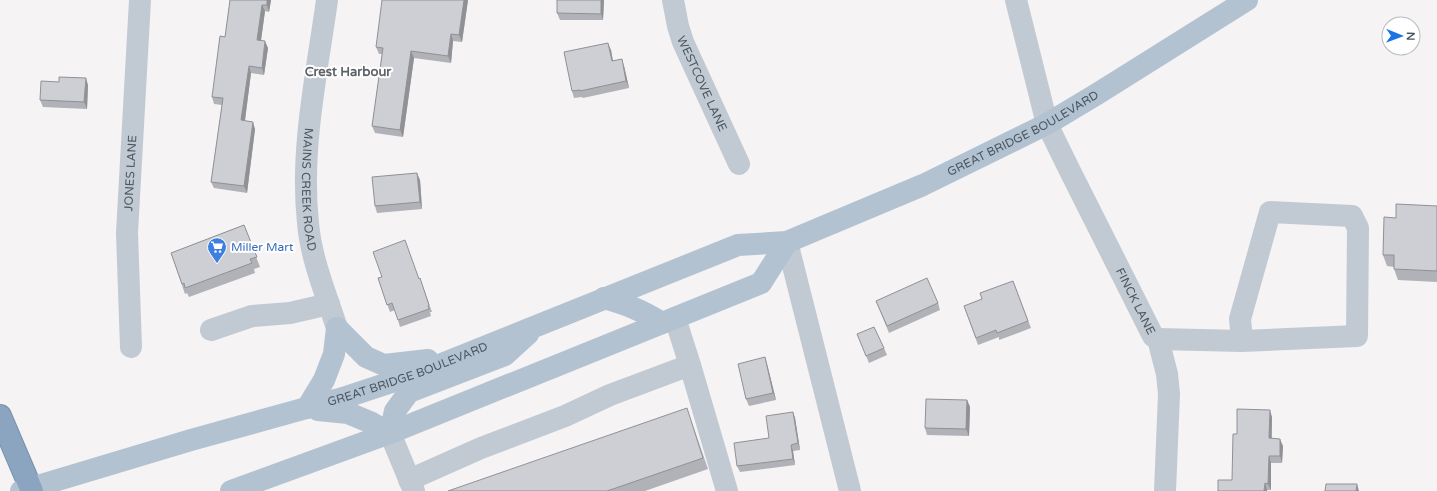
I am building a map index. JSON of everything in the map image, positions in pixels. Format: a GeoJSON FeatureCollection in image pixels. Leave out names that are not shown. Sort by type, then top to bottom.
{"type":"FeatureCollection","features":[{"type":"Feature","properties":{"kind":"highway"},"geometry":{"type":"LineString","coordinates":[[0,416],[28,490]]}},
{"type":"Feature","properties":{"kind":"main road","name":"GREAT BRIDGE BOULEVARD"},"geometry":{"type":"LineString","coordinates":[[28,490],[191,440],[307,408],[422,372],[738,245],[787,242],[923,185],[1047,124],[1247,0]]}},
{"type":"Feature","properties":{"kind":"main road"},"geometry":{"type":"LineString","coordinates":[[231,491],[390,433],[762,283],[787,242]]}},
{"type":"Feature","properties":{"kind":"main road"},"geometry":{"type":"LineString","coordinates":[[604,298],[631,306],[649,315],[668,321]]}},
{"type":"Feature","properties":{"kind":"main road"},"geometry":{"type":"LineString","coordinates":[[390,433],[395,411],[409,392],[505,355],[537,326]]}},
{"type":"Feature","properties":{"kind":"main road"},"geometry":{"type":"LineString","coordinates":[[337,328],[334,354],[324,380],[307,408],[348,413],[372,422],[390,433]]}},
{"type":"Feature","properties":{"kind":"main road"},"geometry":{"type":"LineString","coordinates":[[337,328],[366,357],[384,364],[461,356]]}},
{"type":"Feature","properties":{"kind":"street","name":"JONES LANE"},"geometry":{"type":"LineString","coordinates":[[131,347],[127,233],[140,0]]}},
{"type":"Feature","properties":{"kind":"street","name":"MAINS CREEK ROAD"},"geometry":{"type":"LineString","coordinates":[[328,0],[307,144],[306,193],[308,224],[313,254],[337,328]]}},
{"type":"Feature","properties":{"kind":"street","name":"WESTCOVE LANE"},"geometry":{"type":"LineString","coordinates":[[673,0],[683,42],[739,164]]}},
{"type":"Feature","properties":{"kind":"street","name":"FINCK LANE"},"geometry":{"type":"LineString","coordinates":[[1016,0],[1047,124],[1153,336],[1158,339],[1167,374],[1169,394],[1165,491]]}},
{"type":"Feature","properties":{"kind":"street"},"geometry":{"type":"LineString","coordinates":[[1158,339],[1242,341],[1357,336],[1358,228],[1352,216],[1270,212],[1240,318],[1242,341]]}},
{"type":"Feature","properties":{"kind":"street"},"geometry":{"type":"LineString","coordinates":[[787,242],[850,491]]}},
{"type":"Feature","properties":{"kind":"street"},"geometry":{"type":"LineString","coordinates":[[211,330],[252,316],[290,313],[329,304]]}},
{"type":"Feature","properties":{"kind":"street"},"geometry":{"type":"LineString","coordinates":[[668,321],[690,365],[727,491]]}},
{"type":"Feature","properties":{"kind":"street"},"geometry":{"type":"LineString","coordinates":[[390,433],[412,485],[481,448],[565,416],[610,395],[690,365]]}},
{"type":"Feature","properties":{"kind":"building"},"geometry":{"type":"Polygon","coordinates":[[[230,0],[267,0],[267,5],[262,5],[257,40],[265,41],[262,68],[249,66],[241,120],[253,122],[244,186],[211,182],[223,98],[212,97],[220,36],[225,37],[230,0]]]}},
{"type":"Feature","properties":{"kind":"building"},"geometry":{"type":"Polygon","coordinates":[[[382,0],[464,0],[459,35],[451,34],[448,56],[411,51],[400,130],[372,126],[383,48],[376,47],[382,0]]]}},
{"type":"Feature","properties":{"kind":"building"},"geometry":{"type":"Polygon","coordinates":[[[557,0],[601,0],[601,14],[557,13],[557,0]]]}},
{"type":"Feature","properties":{"kind":"building"},"geometry":{"type":"Polygon","coordinates":[[[608,43],[612,61],[622,59],[626,81],[580,91],[572,91],[564,52],[608,43]]]}},
{"type":"Feature","properties":{"kind":"building"},"geometry":{"type":"Polygon","coordinates":[[[59,77],[86,78],[84,102],[40,100],[41,81],[59,82],[59,77]]]}},
{"type":"Feature","properties":{"kind":"building"},"geometry":{"type":"Polygon","coordinates":[[[417,173],[420,202],[375,206],[372,177],[417,173]]]}},
{"type":"Feature","properties":{"kind":"building"},"geometry":{"type":"Polygon","coordinates":[[[1396,204],[1437,206],[1437,271],[1394,269],[1394,255],[1383,255],[1384,217],[1396,218],[1396,204]]]}},
{"type":"Feature","properties":{"kind":"building","name":"Miller Mart"},"geometry":{"type":"Polygon","coordinates":[[[244,225],[257,257],[250,259],[252,263],[185,288],[184,283],[182,284],[171,253],[244,225]]]}},
{"type":"Feature","properties":{"kind":"building"},"geometry":{"type":"Polygon","coordinates":[[[405,240],[419,279],[420,278],[429,309],[398,320],[392,303],[387,305],[378,278],[382,277],[373,252],[405,240]]]}},
{"type":"Feature","properties":{"kind":"building"},"geometry":{"type":"Polygon","coordinates":[[[927,278],[938,303],[887,326],[876,301],[927,278]]]}},
{"type":"Feature","properties":{"kind":"building"},"geometry":{"type":"Polygon","coordinates":[[[1013,281],[1028,321],[997,333],[996,330],[976,338],[964,306],[982,299],[980,293],[1013,281]]]}},
{"type":"Feature","properties":{"kind":"building"},"geometry":{"type":"Polygon","coordinates":[[[874,327],[884,348],[866,356],[857,334],[874,327]]]}},
{"type":"Feature","properties":{"kind":"building"},"geometry":{"type":"Polygon","coordinates":[[[765,357],[773,393],[746,399],[738,364],[765,357]]]}},
{"type":"Feature","properties":{"kind":"building"},"geometry":{"type":"Polygon","coordinates":[[[926,399],[967,400],[966,429],[925,428],[926,399]]]}},
{"type":"Feature","properties":{"kind":"building"},"geometry":{"type":"Polygon","coordinates":[[[687,408],[703,458],[607,491],[448,491],[687,408]]]}},
{"type":"Feature","properties":{"kind":"building"},"geometry":{"type":"Polygon","coordinates":[[[1237,409],[1270,410],[1269,438],[1280,439],[1280,456],[1269,456],[1268,484],[1265,483],[1264,491],[1218,491],[1218,480],[1232,480],[1233,434],[1237,434],[1237,409]]]}},
{"type":"Feature","properties":{"kind":"building"},"geometry":{"type":"Polygon","coordinates":[[[793,412],[798,443],[791,445],[793,459],[737,466],[734,443],[769,438],[766,416],[793,412]]]}},
{"type":"Feature","properties":{"kind":"building"},"geometry":{"type":"Polygon","coordinates":[[[1326,484],[1357,484],[1356,491],[1325,491],[1326,484]]]}},
{"type":"Feature","properties":{"kind":"place","name":"Miller Mart"},"geometry":{"type":"Point","coordinates":[217,264]}},
{"type":"Feature","properties":{"kind":"district","name":"Crest Harbour"},"geometry":{"type":"Point","coordinates":[348,71]}}]}
